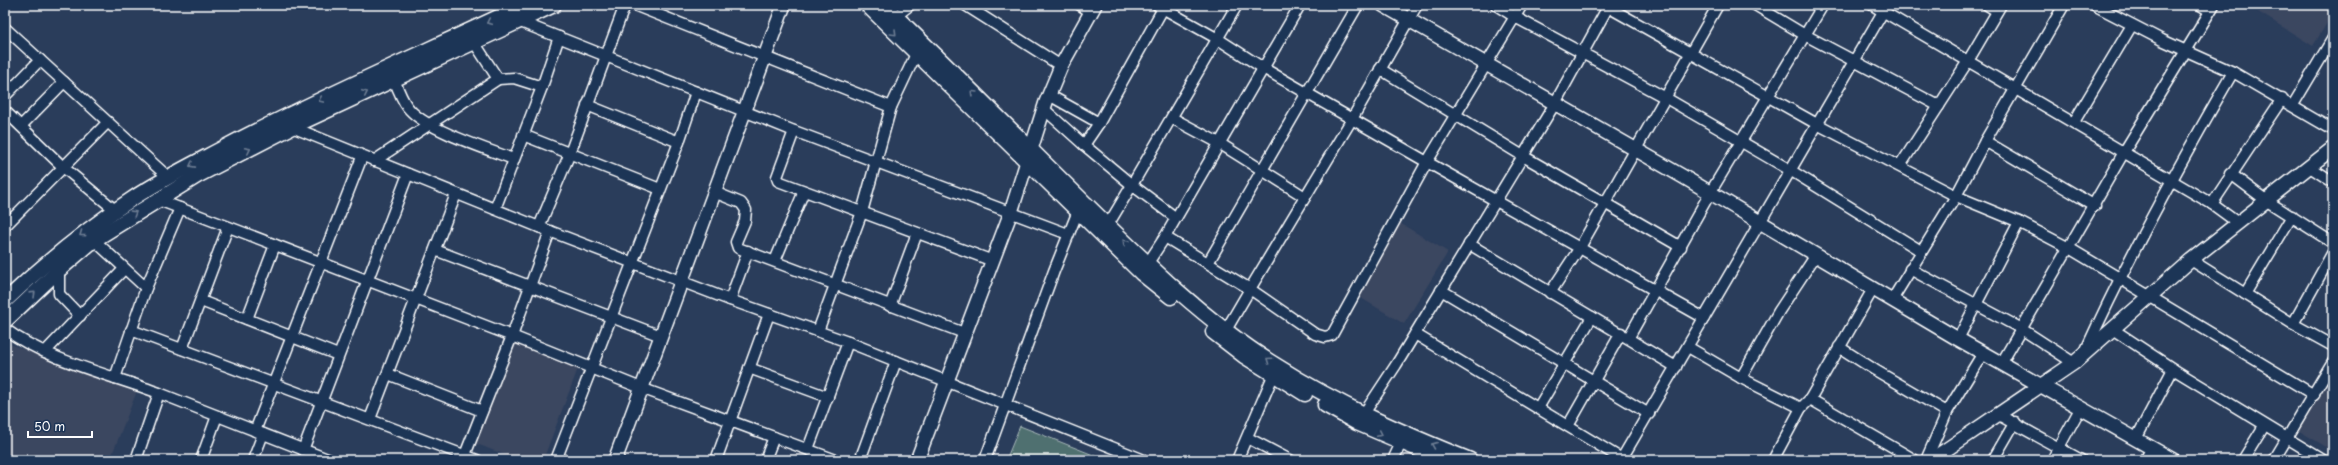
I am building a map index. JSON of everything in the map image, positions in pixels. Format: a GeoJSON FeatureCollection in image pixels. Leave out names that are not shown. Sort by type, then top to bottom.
{"type":"FeatureCollection","features":[{"type":"Feature","properties":{"kind":"main road"},"geometry":{"type":"LineString","coordinates":[[5,301],[43,265],[115,210],[168,178],[275,121],[524,5]]}},
{"type":"Feature","properties":{"kind":"main road"},"geometry":{"type":"LineString","coordinates":[[5,321],[59,270],[94,240],[156,200],[292,127],[554,5]]}},
{"type":"Feature","properties":{"kind":"main road"},"geometry":{"type":"LineString","coordinates":[[867,5],[916,54],[1108,225],[1144,268],[1276,366],[1401,443],[1443,460]]}},
{"type":"Feature","properties":{"kind":"main road"},"geometry":{"type":"LineString","coordinates":[[884,5],[1028,154],[1078,211],[1238,351],[1273,376],[1360,419],[1470,460]]}},
{"type":"Feature","properties":{"kind":"street"},"geometry":{"type":"LineString","coordinates":[[539,227],[570,153],[625,5]]}},
{"type":"Feature","properties":{"kind":"street"},"geometry":{"type":"LineString","coordinates":[[634,5],[891,107]]}},
{"type":"Feature","properties":{"kind":"street"},"geometry":{"type":"LineString","coordinates":[[615,460],[784,5]]}},
{"type":"Feature","properties":{"kind":"street"},"geometry":{"type":"LineString","coordinates":[[896,16],[910,5]]}},
{"type":"Feature","properties":{"kind":"street"},"geometry":{"type":"LineString","coordinates":[[965,5],[1061,66]]}},
{"type":"Feature","properties":{"kind":"street"},"geometry":{"type":"LineString","coordinates":[[917,460],[945,381],[1011,212],[1028,154],[1049,95],[1061,66],[1093,8],[1080,5]]}},
{"type":"Feature","properties":{"kind":"street"},"geometry":{"type":"LineString","coordinates":[[1108,225],[1237,5]]}},
{"type":"Feature","properties":{"kind":"street"},"geometry":{"type":"LineString","coordinates":[[1144,268],[1165,237],[1300,5]]}},
{"type":"Feature","properties":{"kind":"street"},"geometry":{"type":"LineString","coordinates":[[1208,263],[1306,92],[1358,5]]}},
{"type":"Feature","properties":{"kind":"street"},"geometry":{"type":"LineString","coordinates":[[1383,5],[1486,66],[1710,193],[2001,364],[2043,385],[2173,460]]}},
{"type":"Feature","properties":{"kind":"street"},"geometry":{"type":"LineString","coordinates":[[1226,330],[1352,119],[1417,5]]}},
{"type":"Feature","properties":{"kind":"street"},"geometry":{"type":"LineString","coordinates":[[1496,5],[1515,18],[1666,98],[1790,170],[1921,251]]}},
{"type":"Feature","properties":{"kind":"street"},"geometry":{"type":"LineString","coordinates":[[1165,237],[1250,288],[1315,334],[1325,337],[1332,335],[1427,162],[1522,5]]}},
{"type":"Feature","properties":{"kind":"street"},"geometry":{"type":"LineString","coordinates":[[1550,293],[1579,249],[1634,150],[1666,98],[1718,5]]}},
{"type":"Feature","properties":{"kind":"street"},"geometry":{"type":"LineString","coordinates":[[1755,5],[1805,35],[1939,106]]}},
{"type":"Feature","properties":{"kind":"street"},"geometry":{"type":"LineString","coordinates":[[1568,426],[1593,383],[1655,292],[1710,193],[1824,5]]}},
{"type":"Feature","properties":{"kind":"street"},"geometry":{"type":"LineString","coordinates":[[1872,5],[1886,8],[1968,61],[2212,204],[2238,223]]}},
{"type":"Feature","properties":{"kind":"street"},"geometry":{"type":"LineString","coordinates":[[1900,166],[1968,61],[1999,8],[1987,5]]}},
{"type":"Feature","properties":{"kind":"street"},"geometry":{"type":"LineString","coordinates":[[2094,5],[2132,25],[2233,72],[2293,105],[2333,130]]}},
{"type":"Feature","properties":{"kind":"street"},"geometry":{"type":"LineString","coordinates":[[2001,364],[2020,328],[2095,206],[2124,152],[2212,8],[2200,5]]}},
{"type":"Feature","properties":{"kind":"street"},"geometry":{"type":"LineString","coordinates":[[1084,145],[1099,123],[1162,6],[1263,68],[1579,249],[1704,318]]}},
{"type":"Feature","properties":{"kind":"street"},"geometry":{"type":"LineString","coordinates":[[1360,419],[1415,334],[1468,244],[1554,105],[1609,6],[1817,124],[1956,196],[2019,222],[2069,248],[2314,395]]}},
{"type":"Feature","properties":{"kind":"street"},"geometry":{"type":"LineString","coordinates":[[1892,300],[1956,196],[2059,6]]}},
{"type":"Feature","properties":{"kind":"street"},"geometry":{"type":"LineString","coordinates":[[1415,334],[1622,459],[1886,8]]}},
{"type":"Feature","properties":{"kind":"street"},"geometry":{"type":"LineString","coordinates":[[518,21],[794,131],[1068,234]]}},
{"type":"Feature","properties":{"kind":"street"},"geometry":{"type":"LineString","coordinates":[[2074,122],[2132,25]]}},
{"type":"Feature","properties":{"kind":"street"},"geometry":{"type":"LineString","coordinates":[[5,28],[168,178]]}},
{"type":"Feature","properties":{"kind":"street"},"geometry":{"type":"LineString","coordinates":[[494,209],[542,87],[559,37]]}},
{"type":"Feature","properties":{"kind":"street"},"geometry":{"type":"LineString","coordinates":[[2293,105],[2333,38]]}},
{"type":"Feature","properties":{"kind":"street"},"geometry":{"type":"LineString","coordinates":[[474,42],[498,79]]}},
{"type":"Feature","properties":{"kind":"street"},"geometry":{"type":"LineString","coordinates":[[818,331],[862,212],[891,107],[916,54]]}},
{"type":"Feature","properties":{"kind":"street"},"geometry":{"type":"LineString","coordinates":[[5,96],[40,60]]}},
{"type":"Feature","properties":{"kind":"street"},"geometry":{"type":"LineString","coordinates":[[1380,69],[1523,156],[1681,247]]}},
{"type":"Feature","properties":{"kind":"street"},"geometry":{"type":"LineString","coordinates":[[2084,354],[2119,277],[2170,180],[2233,72]]}},
{"type":"Feature","properties":{"kind":"street"},"geometry":{"type":"LineString","coordinates":[[374,161],[498,79],[514,78],[542,87]]}},
{"type":"Feature","properties":{"kind":"street"},"geometry":{"type":"LineString","coordinates":[[394,80],[409,109],[431,124],[513,160]]}},
{"type":"Feature","properties":{"kind":"street"},"geometry":{"type":"LineString","coordinates":[[21,126],[64,82]]}},
{"type":"Feature","properties":{"kind":"street"},"geometry":{"type":"LineString","coordinates":[[556,460],[679,142],[696,92]]}},
{"type":"Feature","properties":{"kind":"street"},"geometry":{"type":"LineString","coordinates":[[1049,95],[1099,123]]}},
{"type":"Feature","properties":{"kind":"street"},"geometry":{"type":"LineString","coordinates":[[2212,204],[2282,99]]}},
{"type":"Feature","properties":{"kind":"street"},"geometry":{"type":"LineString","coordinates":[[587,105],[679,142]]}},
{"type":"Feature","properties":{"kind":"street"},"geometry":{"type":"LineString","coordinates":[[1044,109],[1132,185],[1176,218]]}},
{"type":"Feature","properties":{"kind":"street"},"geometry":{"type":"LineString","coordinates":[[5,111],[63,167],[115,210]]}},
{"type":"Feature","properties":{"kind":"street"},"geometry":{"type":"LineString","coordinates":[[1172,118],[1219,143],[1305,196]]}},
{"type":"Feature","properties":{"kind":"street"},"geometry":{"type":"LineString","coordinates":[[5,226],[108,122]]}},
{"type":"Feature","properties":{"kind":"street"},"geometry":{"type":"LineString","coordinates":[[292,127],[362,157],[539,227],[730,300],[848,342],[1144,460]]}},
{"type":"Feature","properties":{"kind":"street"},"geometry":{"type":"LineString","coordinates":[[794,131],[777,179],[804,191],[993,261]]}},
{"type":"Feature","properties":{"kind":"street"},"geometry":{"type":"LineString","coordinates":[[523,135],[660,189]]}},
{"type":"Feature","properties":{"kind":"street"},"geometry":{"type":"LineString","coordinates":[[1985,141],[2095,206]]}},
{"type":"Feature","properties":{"kind":"street"},"geometry":{"type":"LineString","coordinates":[[1931,460],[2074,363],[2114,330],[2191,260],[2333,148]]}},
{"type":"Feature","properties":{"kind":"street"},"geometry":{"type":"LineString","coordinates":[[253,460],[259,433],[274,384],[320,262],[362,157]]}},
{"type":"Feature","properties":{"kind":"street"},"geometry":{"type":"LineString","coordinates":[[2310,167],[2333,182]]}},
{"type":"Feature","properties":{"kind":"street"},"geometry":{"type":"LineString","coordinates":[[302,450],[366,280],[408,174]]}},
{"type":"Feature","properties":{"kind":"street"},"geometry":{"type":"LineString","coordinates":[[2231,174],[2267,201],[2333,242]]}},
{"type":"Feature","properties":{"kind":"street"},"geometry":{"type":"LineString","coordinates":[[775,261],[804,191]]}},
{"type":"Feature","properties":{"kind":"street"},"geometry":{"type":"LineString","coordinates":[[714,192],[744,206],[746,215],[736,246],[964,333]]}},
{"type":"Feature","properties":{"kind":"street"},"geometry":{"type":"LineString","coordinates":[[370,419],[456,194]]}},
{"type":"Feature","properties":{"kind":"street"},"geometry":{"type":"LineString","coordinates":[[156,200],[512,336],[641,388],[836,460]]}},
{"type":"Feature","properties":{"kind":"street"},"geometry":{"type":"LineString","coordinates":[[115,378],[146,288],[180,208]]}},
{"type":"Feature","properties":{"kind":"street"},"geometry":{"type":"LineString","coordinates":[[985,460],[1068,234],[1078,211]]}},
{"type":"Feature","properties":{"kind":"street"},"geometry":{"type":"LineString","coordinates":[[2245,294],[2292,216]]}},
{"type":"Feature","properties":{"kind":"street"},"geometry":{"type":"LineString","coordinates":[[1958,339],[2019,222]]}},
{"type":"Feature","properties":{"kind":"street"},"geometry":{"type":"LineString","coordinates":[[182,349],[228,227]]}},
{"type":"Feature","properties":{"kind":"street"},"geometry":{"type":"LineString","coordinates":[[464,458],[512,336],[550,231]]}},
{"type":"Feature","properties":{"kind":"street"},"geometry":{"type":"LineString","coordinates":[[890,306],[917,233]]}},
{"type":"Feature","properties":{"kind":"street"},"geometry":{"type":"LineString","coordinates":[[94,240],[146,288]]}},
{"type":"Feature","properties":{"kind":"street"},"geometry":{"type":"LineString","coordinates":[[1468,244],[1550,293],[1625,335],[1676,367]]}},
{"type":"Feature","properties":{"kind":"street"},"geometry":{"type":"LineString","coordinates":[[247,319],[275,245]]}},
{"type":"Feature","properties":{"kind":"street"},"geometry":{"type":"LineString","coordinates":[[435,250],[661,336]]}},
{"type":"Feature","properties":{"kind":"street"},"geometry":{"type":"LineString","coordinates":[[730,300],[748,251]]}},
{"type":"Feature","properties":{"kind":"street"},"geometry":{"type":"LineString","coordinates":[[2293,324],[2333,252]]}},
{"type":"Feature","properties":{"kind":"street"},"geometry":{"type":"LineString","coordinates":[[1741,378],[1779,311],[1816,256]]}},
{"type":"Feature","properties":{"kind":"street"},"geometry":{"type":"LineString","coordinates":[[2191,260],[2293,324],[2333,346]]}},
{"type":"Feature","properties":{"kind":"street"},"geometry":{"type":"LineString","coordinates":[[45,352],[124,269]]}},
{"type":"Feature","properties":{"kind":"street"},"geometry":{"type":"LineString","coordinates":[[1910,269],[2020,328],[2074,363]]}},
{"type":"Feature","properties":{"kind":"street"},"geometry":{"type":"LineString","coordinates":[[59,270],[59,294],[80,316]]}},
{"type":"Feature","properties":{"kind":"street"},"geometry":{"type":"LineString","coordinates":[[1773,460],[1801,408],[1810,399],[1873,289]]}},
{"type":"Feature","properties":{"kind":"street"},"geometry":{"type":"LineString","coordinates":[[1441,290],[1593,383],[1649,414]]}},
{"type":"Feature","properties":{"kind":"street"},"geometry":{"type":"LineString","coordinates":[[200,301],[292,335],[338,355]]}},
{"type":"Feature","properties":{"kind":"street"},"geometry":{"type":"LineString","coordinates":[[716,460],[769,314]]}},
{"type":"Feature","properties":{"kind":"street"},"geometry":{"type":"LineString","coordinates":[[1538,408],[1592,317]]}},
{"type":"Feature","properties":{"kind":"street"},"geometry":{"type":"LineString","coordinates":[[5,329],[24,342],[45,352],[159,393],[330,460]]}},
{"type":"Feature","properties":{"kind":"street"},"geometry":{"type":"LineString","coordinates":[[131,330],[370,419],[464,458],[477,460]]}},
{"type":"Feature","properties":{"kind":"street"},"geometry":{"type":"LineString","coordinates":[[2114,330],[2264,426],[2323,460]]}},
{"type":"Feature","properties":{"kind":"street"},"geometry":{"type":"LineString","coordinates":[[808,449],[848,342]]}},
{"type":"Feature","properties":{"kind":"street"},"geometry":{"type":"LineString","coordinates":[[1688,347],[1741,378],[1801,408]]}},
{"type":"Feature","properties":{"kind":"street"},"geometry":{"type":"LineString","coordinates":[[1839,347],[1864,364],[1947,412]]}},
{"type":"Feature","properties":{"kind":"street"},"geometry":{"type":"LineString","coordinates":[[1926,460],[1947,412],[1983,353]]}},
{"type":"Feature","properties":{"kind":"street"},"geometry":{"type":"LineString","coordinates":[[2274,460],[2314,395],[2333,360]]}},
{"type":"Feature","properties":{"kind":"street"},"geometry":{"type":"LineString","coordinates":[[860,460],[896,361]]}},
{"type":"Feature","properties":{"kind":"street"},"geometry":{"type":"LineString","coordinates":[[749,368],[828,397]]}},
{"type":"Feature","properties":{"kind":"street"},"geometry":{"type":"LineString","coordinates":[[2136,439],[2173,369]]}},
{"type":"Feature","properties":{"kind":"street"},"geometry":{"type":"LineString","coordinates":[[388,374],[482,411]]}},
{"type":"Feature","properties":{"kind":"street"},"geometry":{"type":"LineString","coordinates":[[1238,460],[1273,376]]}},
{"type":"Feature","properties":{"kind":"street"},"geometry":{"type":"LineString","coordinates":[[136,460],[159,393]]}},
{"type":"Feature","properties":{"kind":"street"},"geometry":{"type":"LineString","coordinates":[[1810,399],[1915,460]]}},
{"type":"Feature","properties":{"kind":"street"},"geometry":{"type":"LineString","coordinates":[[2052,460],[2081,407]]}},
{"type":"Feature","properties":{"kind":"street"},"geometry":{"type":"LineString","coordinates":[[1997,414],[2081,460]]}},
{"type":"Feature","properties":{"kind":"street"},"geometry":{"type":"LineString","coordinates":[[200,460],[217,416]]}},
{"type":"Feature","properties":{"kind":"street"},"geometry":{"type":"LineString","coordinates":[[1993,460],[2014,422]]}},
{"type":"Feature","properties":{"kind":"street"},"geometry":{"type":"LineString","coordinates":[[2243,460],[2264,426]]}},
{"type":"Feature","properties":{"kind":"street"},"geometry":{"type":"LineString","coordinates":[[766,460],[774,437]]}},
{"type":"Feature","properties":{"kind":"street"},"geometry":{"type":"LineString","coordinates":[[1248,438],[1290,460]]}},
{"type":"Feature","properties":{"kind":"street"},"geometry":{"type":"LineString","coordinates":[[1394,460],[1401,443]]}},
{"type":"Feature","properties":{"kind":"street"},"geometry":{"type":"LineString","coordinates":[[2145,460],[2152,448]]}},
{"type":"Feature","properties":{"kind":"shaded area"},"geometry":{"type":"Polygon","coordinates":[[[2247,5],[2333,5],[2333,13],[2313,46],[2247,5]]]}},
{"type":"Feature","properties":{"kind":"shaded area"},"geometry":{"type":"Polygon","coordinates":[[[1400,223],[1448,252],[1404,324],[1356,295],[1400,223]]]}},
{"type":"Feature","properties":{"kind":"shaded area"},"geometry":{"type":"Polygon","coordinates":[[[513,340],[579,366],[543,460],[518,460],[474,443],[513,340]]]}},
{"type":"Feature","properties":{"kind":"shaded area"},"geometry":{"type":"Polygon","coordinates":[[[10,344],[137,391],[110,460],[5,460],[5,350],[10,344]]]}},
{"type":"Feature","properties":{"kind":"shaded area"},"geometry":{"type":"Polygon","coordinates":[[[2333,367],[2333,451],[2296,429],[2333,367]]]}},
{"type":"Feature","properties":{"kind":"green space"},"geometry":{"type":"Polygon","coordinates":[[[1020,426],[1106,460],[1006,460],[1020,426]]]}}]}
